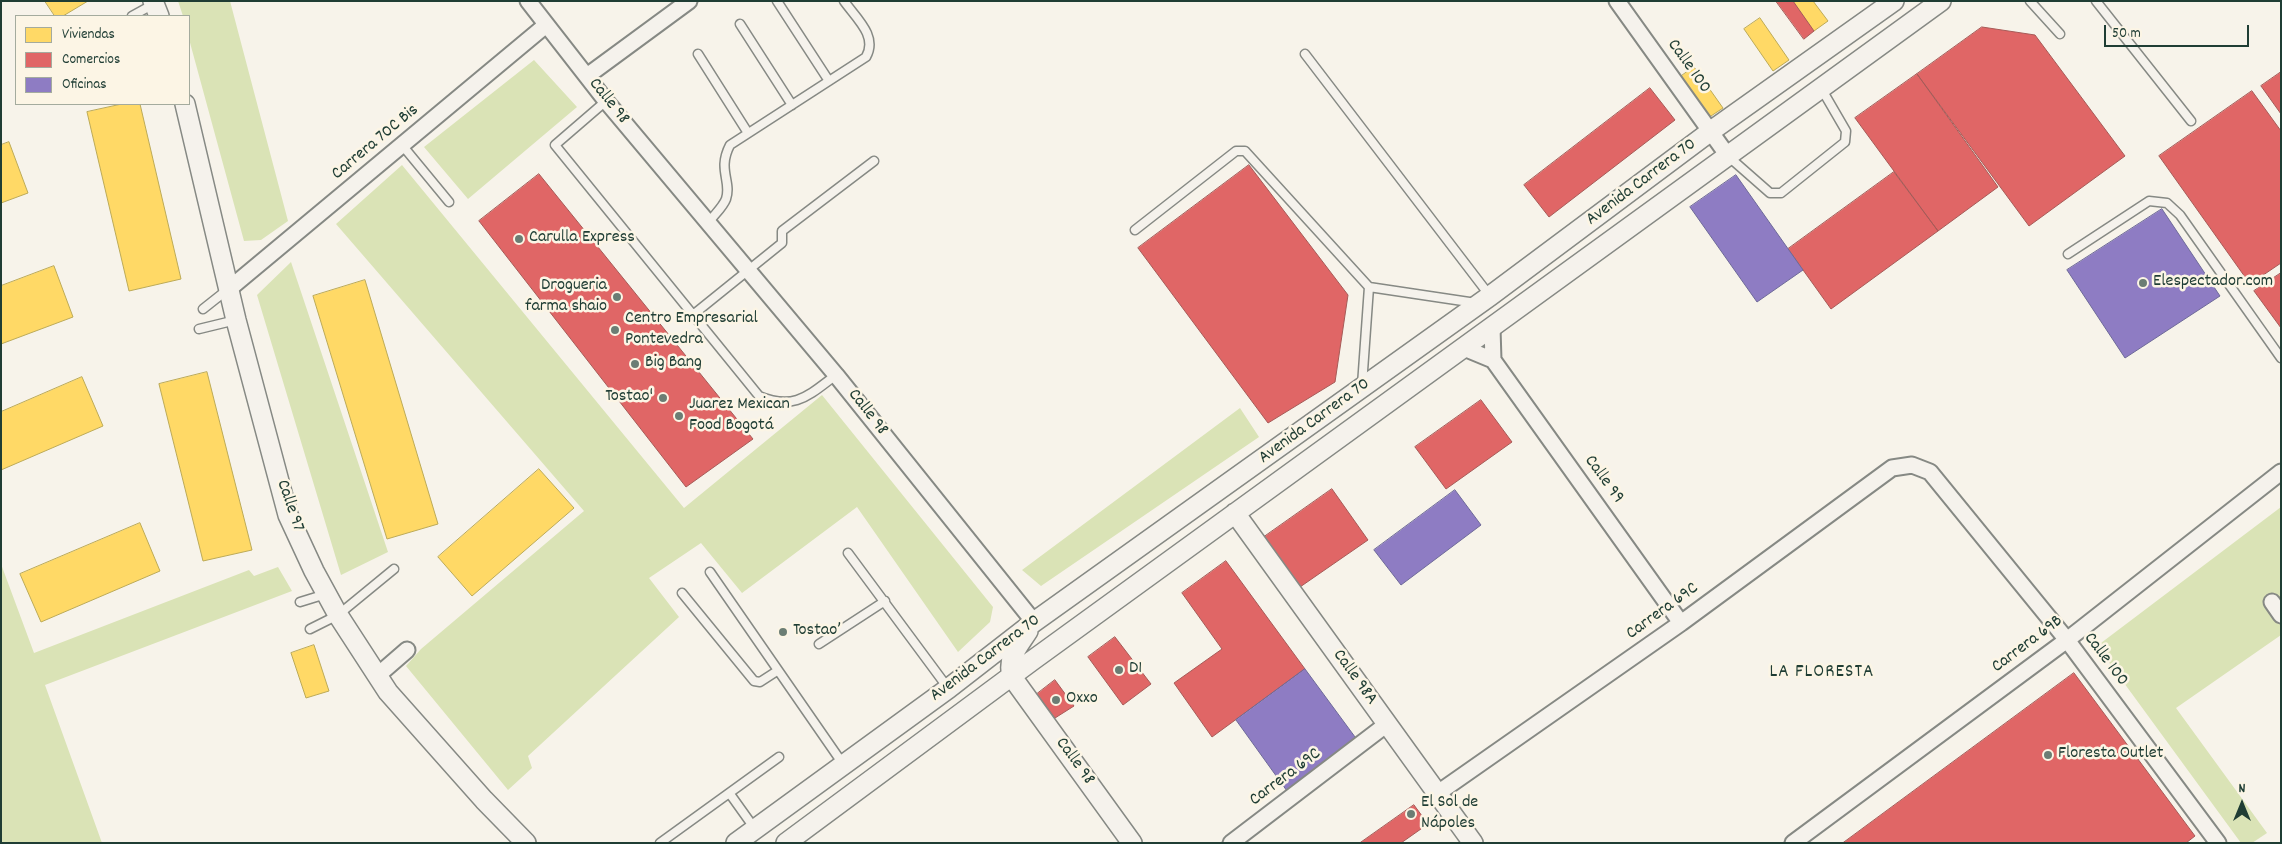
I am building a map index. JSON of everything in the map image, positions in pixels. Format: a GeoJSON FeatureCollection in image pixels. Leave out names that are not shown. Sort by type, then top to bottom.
{"type":"FeatureCollection","features":[{"type":"Feature","properties":{"kind":"street","name":"Calle 98"},"geometry":{"type":"LineString","coordinates":[[528,1],[606,101],[836,375],[1034,622]]}},
{"type":"Feature","properties":{"kind":"street"},"geometry":{"type":"LineString","coordinates":[[587,76],[689,1]]}},
{"type":"Feature","properties":{"kind":"street","name":"Calle 100"},"geometry":{"type":"LineString","coordinates":[[1617,1],[1728,156]]}},
{"type":"Feature","properties":{"kind":"street","name":"Avenida Carrera 70"},"geometry":{"type":"LineString","coordinates":[[736,843],[948,688],[1034,622],[1484,299],[1711,131],[1894,1]]}},
{"type":"Feature","properties":{"kind":"street","name":"Avenida Carrera 70"},"geometry":{"type":"LineString","coordinates":[[786,843],[1941,1]]}},
{"type":"Feature","properties":{"kind":"street","name":"Carrera 70C Bis"},"geometry":{"type":"LineString","coordinates":[[229,289],[546,25]]}},
{"type":"Feature","properties":{"kind":"street","name":"Calle 97"},"geometry":{"type":"LineString","coordinates":[[186,105],[236,320],[288,515],[326,594],[377,676],[484,800],[526,843]]}},
{"type":"Feature","properties":{"kind":"street"},"geometry":{"type":"LineString","coordinates":[[1484,299],[1492,306],[1496,315],[1494,319],[1464,342],[1464,348],[1493,360],[1492,328]]}},
{"type":"Feature","properties":{"kind":"street","name":"Calle 99"},"geometry":{"type":"LineString","coordinates":[[1493,360],[1681,623]]}},
{"type":"Feature","properties":{"kind":"street","name":"Calle 100"},"geometry":{"type":"LineString","coordinates":[[1912,464],[1930,472],[2067,640],[2216,842]]}},
{"type":"Feature","properties":{"kind":"street","name":"Carrera 69C"},"geometry":{"type":"LineString","coordinates":[[1438,794],[1681,623],[1892,468],[1912,464]]}},
{"type":"Feature","properties":{"kind":"street","name":"Carrera 69B"},"geometry":{"type":"LineString","coordinates":[[1793,843],[2067,640],[2281,472]]}},
{"type":"Feature","properties":{"kind":"street","name":"Calle 98A"},"geometry":{"type":"LineString","coordinates":[[1235,514],[1473,843]]}},
{"type":"Feature","properties":{"kind":"street"},"geometry":{"type":"LineString","coordinates":[[2272,602],[2281,615]]}},
{"type":"Feature","properties":{"kind":"street"},"geometry":{"type":"LineString","coordinates":[[1012,677],[1009,665],[1034,622]]}},
{"type":"Feature","properties":{"kind":"street"},"geometry":{"type":"LineString","coordinates":[[377,676],[407,650]]}},
{"type":"Feature","properties":{"kind":"street","name":"Calle 98"},"geometry":{"type":"LineString","coordinates":[[1012,677],[1132,843]]}},
{"type":"Feature","properties":{"kind":"street","name":"Carrera 69C"},"geometry":{"type":"LineString","coordinates":[[1231,843],[1388,724]]}},
{"type":"Feature","properties":{"kind":"lane"},"geometry":{"type":"LineString","coordinates":[[778,1],[829,80]]}},
{"type":"Feature","properties":{"kind":"lane"},"geometry":{"type":"LineString","coordinates":[[709,222],[725,200],[724,156],[730,144],[866,57],[871,48],[870,36],[844,1]]}},
{"type":"Feature","properties":{"kind":"lane"},"geometry":{"type":"LineString","coordinates":[[2096,1],[2191,121]]}},
{"type":"Feature","properties":{"kind":"lane"},"geometry":{"type":"LineString","coordinates":[[2034,2],[2060,34]]}},
{"type":"Feature","properties":{"kind":"lane"},"geometry":{"type":"LineString","coordinates":[[135,15],[155,7]]}},
{"type":"Feature","properties":{"kind":"lane"},"geometry":{"type":"LineString","coordinates":[[740,24],[792,104]]}},
{"type":"Feature","properties":{"kind":"lane"},"geometry":{"type":"LineString","coordinates":[[698,54],[748,133]]}},
{"type":"Feature","properties":{"kind":"lane"},"geometry":{"type":"LineString","coordinates":[[1305,54],[1484,299]]}},
{"type":"Feature","properties":{"kind":"lane"},"geometry":{"type":"LineString","coordinates":[[1728,156],[1770,192],[1781,193],[1845,142],[1846,131],[1821,88]]}},
{"type":"Feature","properties":{"kind":"lane"},"geometry":{"type":"LineString","coordinates":[[606,101],[555,145],[759,396],[773,402],[787,403],[802,400],[836,375]]}},
{"type":"Feature","properties":{"kind":"lane"},"geometry":{"type":"LineString","coordinates":[[402,146],[449,202]]}},
{"type":"Feature","properties":{"kind":"lane"},"geometry":{"type":"LineString","coordinates":[[1135,230],[1241,149],[1245,151],[1369,287],[1484,299]]}},
{"type":"Feature","properties":{"kind":"lane"},"geometry":{"type":"LineString","coordinates":[[694,314],[782,243],[782,231],[874,161]]}},
{"type":"Feature","properties":{"kind":"lane"},"geometry":{"type":"LineString","coordinates":[[2068,254],[2149,202],[2167,203],[2180,215],[2281,358]]}},
{"type":"Feature","properties":{"kind":"lane"},"geometry":{"type":"LineString","coordinates":[[1362,387],[1369,287]]}},
{"type":"Feature","properties":{"kind":"lane"},"geometry":{"type":"LineString","coordinates":[[203,309],[229,289]]}},
{"type":"Feature","properties":{"kind":"lane"},"geometry":{"type":"LineString","coordinates":[[199,329],[236,320]]}},
{"type":"Feature","properties":{"kind":"lane"},"geometry":{"type":"LineString","coordinates":[[848,553],[948,688]]}},
{"type":"Feature","properties":{"kind":"lane"},"geometry":{"type":"LineString","coordinates":[[310,629],[338,615],[394,569]]}},
{"type":"Feature","properties":{"kind":"lane"},"geometry":{"type":"LineString","coordinates":[[710,572],[843,764]]}},
{"type":"Feature","properties":{"kind":"lane"},"geometry":{"type":"LineString","coordinates":[[682,593],[754,681],[760,682],[777,671]]}},
{"type":"Feature","properties":{"kind":"lane"},"geometry":{"type":"LineString","coordinates":[[300,602],[326,594]]}},
{"type":"Feature","properties":{"kind":"lane"},"geometry":{"type":"LineString","coordinates":[[820,644],[885,601]]}},
{"type":"Feature","properties":{"kind":"lane"},"geometry":{"type":"LineString","coordinates":[[660,843],[779,757]]}},
{"type":"Feature","properties":{"kind":"lane"},"geometry":{"type":"LineString","coordinates":[[730,794],[755,829]]}},
{"type":"Feature","properties":{"kind":"green space"},"geometry":{"type":"Polygon","coordinates":[[[178,1],[230,1],[288,221],[261,240],[244,241],[190,43],[190,15],[183,15],[178,1]]]}},
{"type":"Feature","properties":{"kind":"green space"},"geometry":{"type":"Polygon","coordinates":[[[534,60],[577,107],[468,199],[424,147],[534,60]]]}},
{"type":"Feature","properties":{"kind":"green space"},"geometry":{"type":"Polygon","coordinates":[[[402,165],[684,508],[822,395],[993,607],[990,622],[958,652],[857,507],[742,593],[701,543],[649,578],[679,617],[528,756],[532,768],[508,790],[406,666],[421,649],[584,511],[336,224],[402,165]]]}},
{"type":"Feature","properties":{"kind":"green space"},"geometry":{"type":"Polygon","coordinates":[[[291,262],[388,552],[341,575],[257,295],[291,262]]]}},
{"type":"Feature","properties":{"kind":"green space"},"geometry":{"type":"Polygon","coordinates":[[[1240,408],[1259,437],[1041,586],[1022,570],[1240,408]]]}},
{"type":"Feature","properties":{"kind":"green space"},"geometry":{"type":"Polygon","coordinates":[[[2281,507],[2281,635],[2176,708],[2267,833],[2252,843],[2241,843],[2097,646],[2281,507]]]}},
{"type":"Feature","properties":{"kind":"green space"},"geometry":{"type":"Polygon","coordinates":[[[1,564],[34,653],[249,570],[254,576],[278,567],[292,591],[45,685],[102,843],[1,843],[1,564]]]}},
{"type":"Feature","properties":{"kind":"building: Viviendas"},"geometry":{"type":"Polygon","coordinates":[[[45,1],[88,1],[65,15],[54,15],[45,1]]]}},
{"type":"Feature","properties":{"kind":"building: Viviendas"},"geometry":{"type":"Polygon","coordinates":[[[1793,1],[1813,1],[1828,21],[1814,31],[1793,1]]]}},
{"type":"Feature","properties":{"kind":"building: Viviendas"},"geometry":{"type":"Polygon","coordinates":[[[1760,18],[1789,60],[1773,71],[1744,29],[1760,18]]]}},
{"type":"Feature","properties":{"kind":"building: Viviendas"},"geometry":{"type":"Polygon","coordinates":[[[1694,67],[1723,108],[1708,118],[1680,77],[1694,67]]]}},
{"type":"Feature","properties":{"kind":"building: Viviendas"},"geometry":{"type":"Polygon","coordinates":[[[118,105],[140,105],[181,279],[129,291],[87,112],[118,105]]]}},
{"type":"Feature","properties":{"kind":"building: Viviendas"},"geometry":{"type":"Polygon","coordinates":[[[9,142],[28,193],[1,203],[1,145],[9,142]]]}},
{"type":"Feature","properties":{"kind":"building: Viviendas"},"geometry":{"type":"Polygon","coordinates":[[[54,266],[73,317],[1,344],[1,286],[54,266]]]}},
{"type":"Feature","properties":{"kind":"building: Viviendas"},"geometry":{"type":"Polygon","coordinates":[[[365,280],[438,524],[387,539],[313,296],[365,280]]]}},
{"type":"Feature","properties":{"kind":"building: Viviendas"},"geometry":{"type":"Polygon","coordinates":[[[207,372],[252,550],[203,561],[159,384],[207,372]]]}},
{"type":"Feature","properties":{"kind":"building: Viviendas"},"geometry":{"type":"Polygon","coordinates":[[[82,377],[103,426],[1,470],[1,412],[82,377]]]}},
{"type":"Feature","properties":{"kind":"building: Viviendas"},"geometry":{"type":"Polygon","coordinates":[[[539,469],[574,508],[472,596],[438,557],[539,469]]]}},
{"type":"Feature","properties":{"kind":"building: Viviendas"},"geometry":{"type":"Polygon","coordinates":[[[140,523],[160,571],[41,622],[20,574],[140,523]]]}},
{"type":"Feature","properties":{"kind":"building: Viviendas"},"geometry":{"type":"Polygon","coordinates":[[[314,645],[329,691],[306,698],[291,653],[314,645]]]}},
{"type":"Feature","properties":{"kind":"building: Comercios"},"geometry":{"type":"Polygon","coordinates":[[[1776,1],[1793,1],[1814,31],[1804,39],[1776,1]]]}},
{"type":"Feature","properties":{"kind":"building: Comercios"},"geometry":{"type":"Polygon","coordinates":[[[1982,27],[2035,35],[2125,156],[2029,226],[1917,74],[1982,27]]]}},
{"type":"Feature","properties":{"kind":"building: Comercios"},"geometry":{"type":"Polygon","coordinates":[[[2281,72],[2281,114],[2261,86],[2281,72]]]}},
{"type":"Feature","properties":{"kind":"building: Comercios"},"geometry":{"type":"Polygon","coordinates":[[[1917,74],[1998,187],[1938,231],[1855,118],[1917,74]]]}},
{"type":"Feature","properties":{"kind":"building: Comercios"},"geometry":{"type":"Polygon","coordinates":[[[1650,88],[1675,120],[1549,217],[1524,185],[1650,88]]]}},
{"type":"Feature","properties":{"kind":"building: Comercios"},"geometry":{"type":"Polygon","coordinates":[[[2252,91],[2281,131],[2281,263],[2250,284],[2159,156],[2252,91]]]}},
{"type":"Feature","properties":{"kind":"building: Comercios"},"geometry":{"type":"Polygon","coordinates":[[[1249,165],[1348,295],[1335,382],[1268,423],[1138,248],[1249,165]]]}},
{"type":"Feature","properties":{"kind":"building: Comercios"},"geometry":{"type":"Polygon","coordinates":[[[1894,172],[1938,231],[1831,309],[1788,249],[1894,172]]]}},
{"type":"Feature","properties":{"kind":"building: Comercios","name":"Centro Empresarial Pontevedra"},"geometry":{"type":"Polygon","coordinates":[[[539,174],[753,439],[686,487],[479,221],[539,174]]]}},
{"type":"Feature","properties":{"kind":"building: Comercios"},"geometry":{"type":"Polygon","coordinates":[[[2281,273],[2281,328],[2254,291],[2281,273]]]}},
{"type":"Feature","properties":{"kind":"building: Comercios"},"geometry":{"type":"Polygon","coordinates":[[[1481,400],[1512,442],[1446,489],[1415,447],[1481,400]]]}},
{"type":"Feature","properties":{"kind":"building: Comercios"},"geometry":{"type":"Polygon","coordinates":[[[1332,489],[1368,540],[1300,587],[1264,537],[1332,489]]]}},
{"type":"Feature","properties":{"kind":"building: Comercios"},"geometry":{"type":"Polygon","coordinates":[[[1226,561],[1305,669],[1212,737],[1174,683],[1222,649],[1182,593],[1226,561]]]}},
{"type":"Feature","properties":{"kind":"building: Comercios","name":"D1"},"geometry":{"type":"Polygon","coordinates":[[[1115,637],[1151,684],[1123,705],[1088,657],[1115,637]]]}},
{"type":"Feature","properties":{"kind":"building: Comercios","name":"Floresta Outlet"},"geometry":{"type":"Polygon","coordinates":[[[2074,673],[2195,836],[2186,843],[1843,843],[2074,673]]]}},
{"type":"Feature","properties":{"kind":"building: Comercios","name":"Oxxo"},"geometry":{"type":"Polygon","coordinates":[[[1055,680],[1074,706],[1055,718],[1037,694],[1055,680]]]}},
{"type":"Feature","properties":{"kind":"building: Comercios","name":"El Sol de Nápoles"},"geometry":{"type":"Polygon","coordinates":[[[1414,805],[1428,824],[1401,843],[1360,843],[1414,805]]]}},
{"type":"Feature","properties":{"kind":"building: Oficinas"},"geometry":{"type":"Polygon","coordinates":[[[1736,175],[1803,270],[1757,302],[1690,207],[1736,175]]]}},
{"type":"Feature","properties":{"kind":"building: Oficinas","name":"Elespectador.com"},"geometry":{"type":"Polygon","coordinates":[[[2162,209],[2220,296],[2125,358],[2067,270],[2162,209]]]}},
{"type":"Feature","properties":{"kind":"building: Oficinas"},"geometry":{"type":"Polygon","coordinates":[[[1455,490],[1481,525],[1401,585],[1374,550],[1455,490]]]}},
{"type":"Feature","properties":{"kind":"building: Oficinas"},"geometry":{"type":"Polygon","coordinates":[[[1305,669],[1358,741],[1287,791],[1236,720],[1305,669]]]}},
{"type":"Feature","properties":{"kind":"place","name":"Carulla Express"},"geometry":{"type":"Point","coordinates":[519,239]}},
{"type":"Feature","properties":{"kind":"place","name":"Elespectador.com"},"geometry":{"type":"Point","coordinates":[2143,283]}},
{"type":"Feature","properties":{"kind":"place","name":"Drogueria farma shaio"},"geometry":{"type":"Point","coordinates":[617,297]}},
{"type":"Feature","properties":{"kind":"place","name":"Centro Empresarial Pontevedra"},"geometry":{"type":"Point","coordinates":[615,330]}},
{"type":"Feature","properties":{"kind":"place","name":"Big Bang"},"geometry":{"type":"Point","coordinates":[635,364]}},
{"type":"Feature","properties":{"kind":"place","name":"Tostao'"},"geometry":{"type":"Point","coordinates":[663,398]}},
{"type":"Feature","properties":{"kind":"place","name":"Juarez Mexican Food Bogotá"},"geometry":{"type":"Point","coordinates":[679,416]}},
{"type":"Feature","properties":{"kind":"place","name":"Tostao’"},"geometry":{"type":"Point","coordinates":[783,632]}},
{"type":"Feature","properties":{"kind":"place","name":"D1"},"geometry":{"type":"Point","coordinates":[1119,670]}},
{"type":"Feature","properties":{"kind":"place","name":"Oxxo"},"geometry":{"type":"Point","coordinates":[1056,700]}},
{"type":"Feature","properties":{"kind":"place","name":"Floresta Outlet"},"geometry":{"type":"Point","coordinates":[2048,755]}},
{"type":"Feature","properties":{"kind":"place","name":"El Sol de Nápoles"},"geometry":{"type":"Point","coordinates":[1411,814]}},
{"type":"Feature","properties":{"kind":"district","name":"LA FLORESTA"},"geometry":{"type":"Point","coordinates":[1822,673]}}]}
